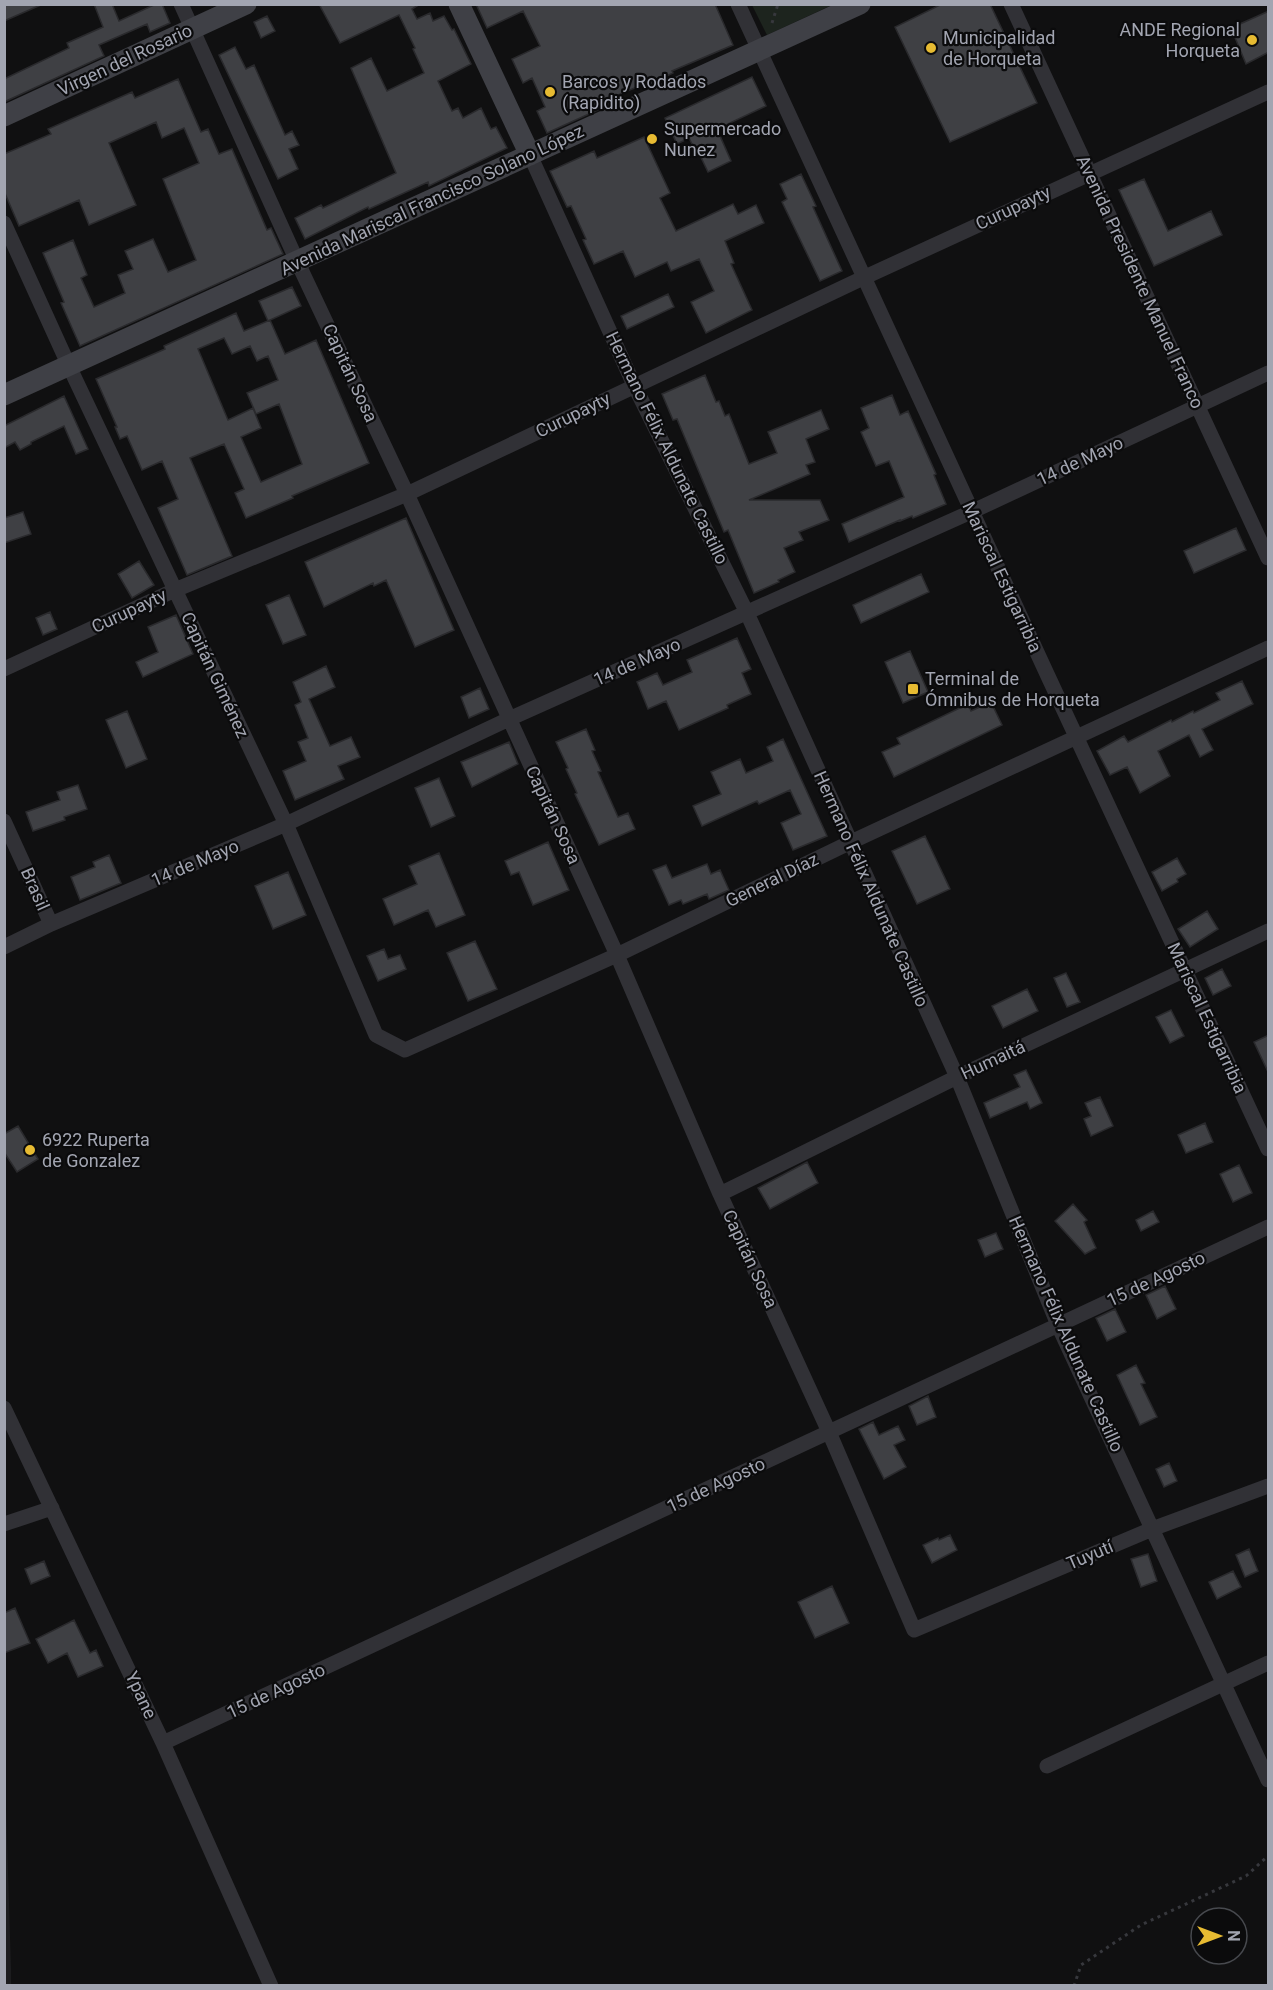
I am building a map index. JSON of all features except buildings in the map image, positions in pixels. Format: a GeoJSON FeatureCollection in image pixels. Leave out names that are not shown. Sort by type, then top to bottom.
{"type":"FeatureCollection","features":[{"type":"Feature","properties":{"kind":"main road","name":"Virgen del Rosario"},"geometry":{"type":"LineString","coordinates":[[4,116],[246,4]]}},
{"type":"Feature","properties":{"kind":"main road","name":"Hermano Félix Aldunate Castillo"},"geometry":{"type":"LineString","coordinates":[[459,4],[530,155]]}},
{"type":"Feature","properties":{"kind":"main road","name":"Avenida Mariscal Francisco Solano López"},"geometry":{"type":"LineString","coordinates":[[4,395],[860,4]]}},
{"type":"Feature","properties":{"kind":"street","name":"Capitán Sosa"},"geometry":{"type":"LineString","coordinates":[[182,4],[297,261],[407,494],[617,955],[720,1194],[829,1432],[914,1630]]}},
{"type":"Feature","properties":{"kind":"street","name":"Mariscal Estigarribia"},"geometry":{"type":"LineString","coordinates":[[738,4],[971,512],[1269,1149]]}},
{"type":"Feature","properties":{"kind":"street","name":"Avenida Presidente Manuel Franco"},"geometry":{"type":"LineString","coordinates":[[1011,4],[1269,558]]}},
{"type":"Feature","properties":{"kind":"street","name":"Curupayty"},"geometry":{"type":"LineString","coordinates":[[4,669],[174,590],[407,494],[634,385],[1088,173],[1269,92]]}},
{"type":"Feature","properties":{"kind":"street","name":"Hermano Félix Aldunate Castillo"},"geometry":{"type":"LineString","coordinates":[[530,155],[634,385],[747,613],[957,1077],[1058,1325],[1269,1780]]}},
{"type":"Feature","properties":{"kind":"street","name":"Capitán Giménez"},"geometry":{"type":"LineString","coordinates":[[4,223],[174,590],[286,824],[376,1035],[405,1050]]}},
{"type":"Feature","properties":{"kind":"street","name":"14 de Mayo"},"geometry":{"type":"LineString","coordinates":[[4,947],[51,924],[286,824],[508,719],[971,512],[1269,373]]}},
{"type":"Feature","properties":{"kind":"street","name":"General Díaz"},"geometry":{"type":"LineString","coordinates":[[405,1050],[617,955],[851,842],[1269,648]]}},
{"type":"Feature","properties":{"kind":"street","name":"Brasil"},"geometry":{"type":"LineString","coordinates":[[4,821],[51,924]]}},
{"type":"Feature","properties":{"kind":"street","name":"Humaitá"},"geometry":{"type":"LineString","coordinates":[[720,1194],[957,1077],[1269,931]]}},
{"type":"Feature","properties":{"kind":"street","name":"15 de Agosto"},"geometry":{"type":"LineString","coordinates":[[164,1743],[1269,1227]]}},
{"type":"Feature","properties":{"kind":"street","name":"Ypane"},"geometry":{"type":"LineString","coordinates":[[4,1408],[164,1743],[271,1986]]}},
{"type":"Feature","properties":{"kind":"street","name":"Tuyutí"},"geometry":{"type":"LineString","coordinates":[[914,1630],[1152,1529],[1269,1486]]}},
{"type":"Feature","properties":{"kind":"street"},"geometry":{"type":"LineString","coordinates":[[4,1524],[52,1508]]}},
{"type":"Feature","properties":{"kind":"street"},"geometry":{"type":"LineString","coordinates":[[1047,1766],[1269,1663]]}},
{"type":"Feature","properties":{"kind":"path"},"geometry":{"type":"LineString","coordinates":[[771,25],[778,4]]}},
{"type":"Feature","properties":{"kind":"path"},"geometry":{"type":"LineString","coordinates":[[1074,1986],[1082,1965],[1141,1925],[1246,1876],[1269,1856]]}},
{"type":"Feature","properties":{"kind":"shaded area"},"geometry":{"type":"Polygon","coordinates":[[[752,5],[832,5],[767,35],[752,5]]]}},
{"type":"Feature","properties":{"kind":"shaded area"},"geometry":{"type":"Polygon","coordinates":[[[4,1743],[11,1968],[11,1986],[4,1985],[4,1743]]]}},
{"type":"Feature","properties":{"kind":"place","name":"ANDE Regional Horqueta"},"geometry":{"type":"Point","coordinates":[1252,40]}},
{"type":"Feature","properties":{"kind":"place","name":"Municipalidad de Horqueta"},"geometry":{"type":"Point","coordinates":[931,48]}},
{"type":"Feature","properties":{"kind":"place","name":"Barcos y Rodados (Rapidito)"},"geometry":{"type":"Point","coordinates":[550,92]}},
{"type":"Feature","properties":{"kind":"place","name":"Supermercado Nunez"},"geometry":{"type":"Point","coordinates":[652,139]}},
{"type":"Feature","properties":{"kind":"place","name":"Terminal de Ómnibus de Horqueta"},"geometry":{"type":"Point","coordinates":[913,689]}},
{"type":"Feature","properties":{"kind":"place","name":"6922 Ruperta de Gonzalez"},"geometry":{"type":"Point","coordinates":[30,1150]}}]}
